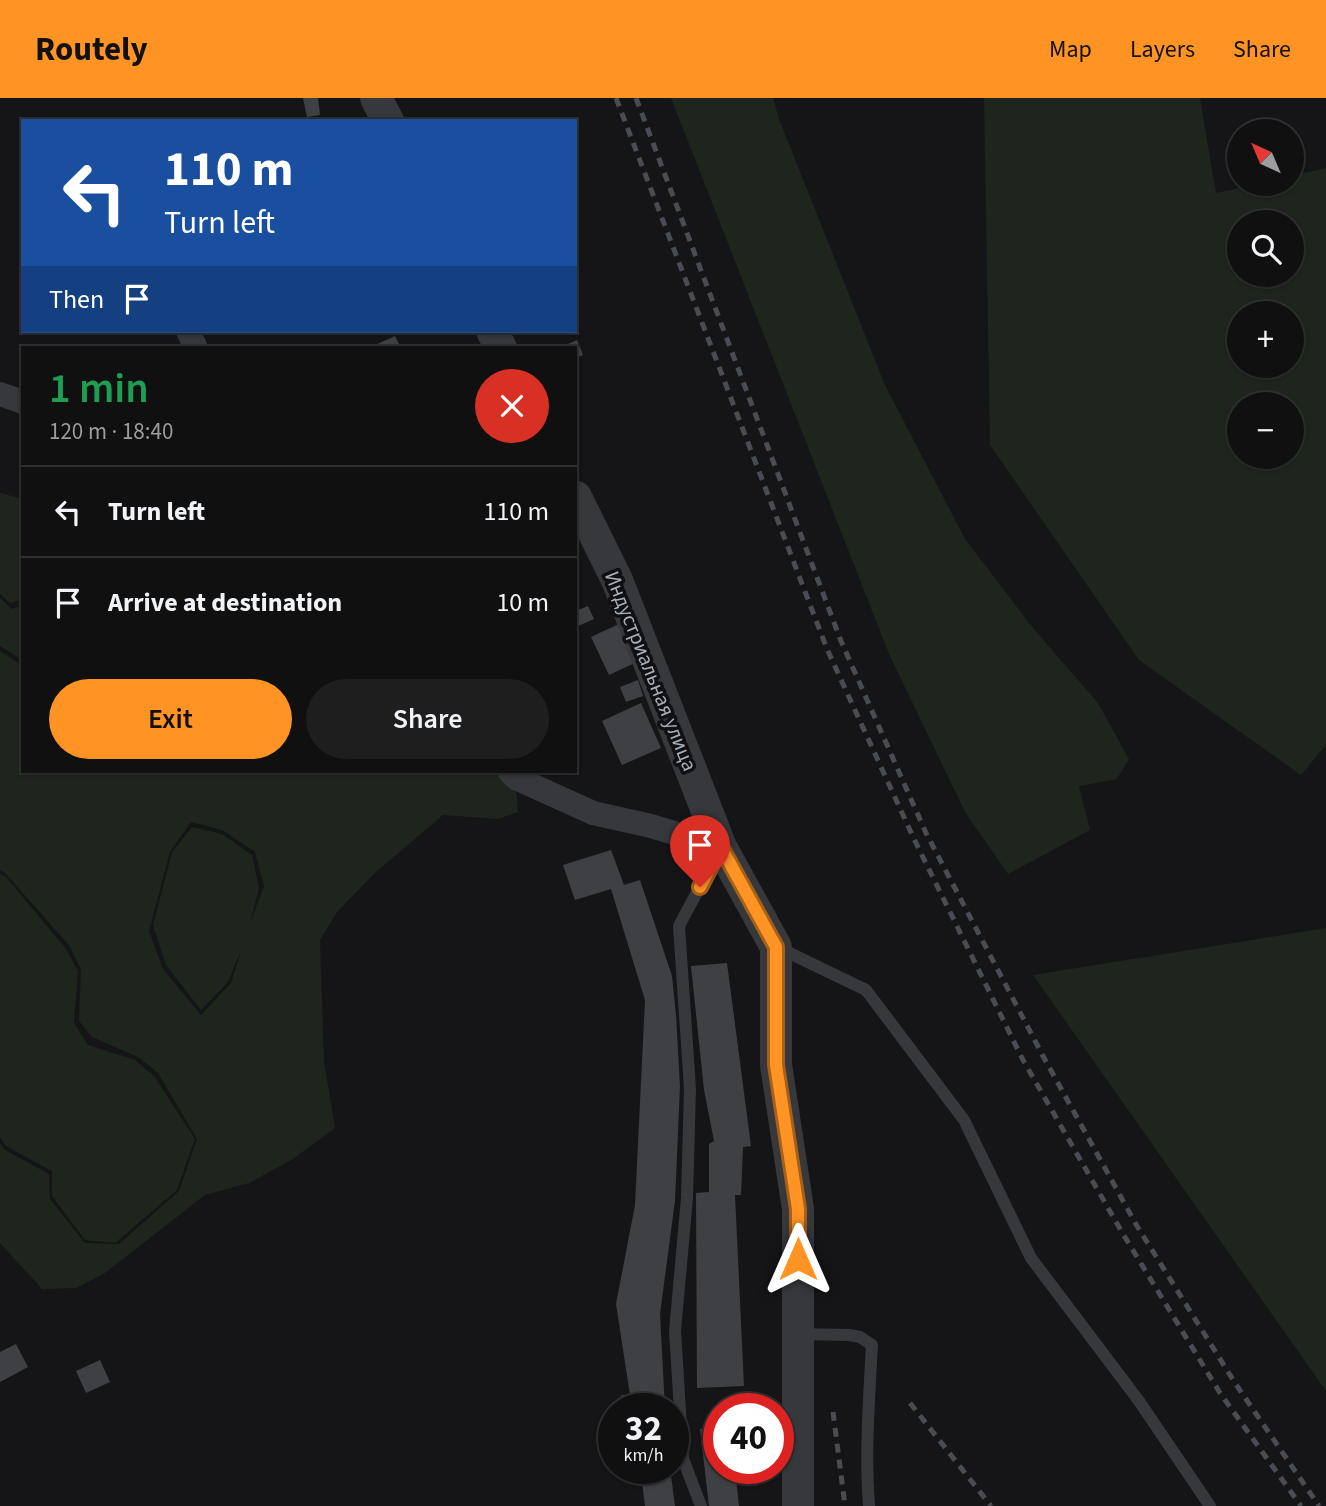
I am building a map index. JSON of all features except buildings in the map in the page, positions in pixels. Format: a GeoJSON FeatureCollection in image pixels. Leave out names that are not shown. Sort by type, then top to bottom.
{"type":"FeatureCollection","features":[{"type":"Feature","properties":{"kind":"street"},"geometry":{"type":"LineString","coordinates":[[376,98],[386,119]]}},
{"type":"Feature","properties":{"kind":"street"},"geometry":{"type":"LineString","coordinates":[[0,394],[21,401]]}},
{"type":"Feature","properties":{"kind":"street","name":"Индустриальная улица"},"geometry":{"type":"LineString","coordinates":[[577,499],[617,580],[721,847],[776,947],[776,1065],[798,1209],[798,1506]]}},
{"type":"Feature","properties":{"kind":"street"},"geometry":{"type":"LineString","coordinates":[[511,773],[516,778],[593,813],[651,826],[721,847]]}},
{"type":"Feature","properties":{"kind":"lane"},"geometry":{"type":"LineString","coordinates":[[701,1506],[683,1460],[675,1331],[687,1198],[690,1089],[679,926],[721,847]]}},
{"type":"Feature","properties":{"kind":"lane"},"geometry":{"type":"LineString","coordinates":[[776,947],[866,990],[964,1120],[1031,1258],[1139,1401],[1210,1506]]}},
{"type":"Feature","properties":{"kind":"lane"},"geometry":{"type":"LineString","coordinates":[[798,1334],[849,1335],[860,1337],[872,1345],[867,1446],[869,1506]]}},
{"type":"Feature","properties":{"kind":"shaded area"},"geometry":{"type":"Polygon","coordinates":[[[671,98],[773,98],[885,385],[965,539],[1033,628],[1098,703],[1129,759],[1117,779],[1079,786],[1090,830],[1008,874],[965,812],[889,654],[671,98]]]}},
{"type":"Feature","properties":{"kind":"shaded area"},"geometry":{"type":"Polygon","coordinates":[[[984,98],[1200,98],[1216,193],[1227,191],[1227,196],[1304,196],[1304,173],[1326,168],[1326,745],[1301,775],[1139,660],[990,445],[984,98]]]}},
{"type":"Feature","properties":{"kind":"shaded area"},"geometry":{"type":"Polygon","coordinates":[[[0,493],[21,498],[21,600],[10,603],[0,594],[0,493]]]}},
{"type":"Feature","properties":{"kind":"shaded area"},"geometry":{"type":"Polygon","coordinates":[[[0,598],[12,609],[21,606],[21,659],[0,646],[0,598]]]}},
{"type":"Feature","properties":{"kind":"shaded area"},"geometry":{"type":"Polygon","coordinates":[[[0,651],[21,665],[21,773],[500,773],[516,786],[518,812],[498,819],[443,815],[376,872],[337,912],[320,940],[324,1061],[335,1128],[293,1159],[249,1183],[205,1195],[105,1273],[76,1288],[42,1289],[0,1243],[0,1143],[5,1150],[49,1174],[50,1199],[85,1243],[119,1244],[179,1191],[197,1139],[158,1073],[138,1057],[92,1037],[79,1021],[81,970],[69,945],[0,870],[0,651]],[[191,822],[170,852],[149,931],[163,969],[201,1015],[231,983],[242,948],[228,982],[201,1010],[166,965],[153,925],[172,852],[192,827],[222,834],[252,855],[259,888],[250,923],[264,886],[255,852],[222,830],[191,822]]]}},
{"type":"Feature","properties":{"kind":"shaded area"},"geometry":{"type":"Polygon","coordinates":[[[0,874],[6,877],[66,949],[78,971],[74,1023],[88,1045],[135,1060],[154,1076],[195,1139],[177,1190],[115,1243],[85,1240],[52,1196],[52,1171],[6,1146],[0,1137],[0,874]]]}},
{"type":"Feature","properties":{"kind":"shaded area"},"geometry":{"type":"Polygon","coordinates":[[[1326,928],[1326,1391],[1033,975],[1326,928]]]}},
{"type":"Feature","properties":{"kind":"railway"},"geometry":{"type":"LineString","coordinates":[[616,98],[827,649],[914,839],[1023,1060],[1123,1234],[1220,1393],[1301,1506]]}},
{"type":"Feature","properties":{"kind":"railway"},"geometry":{"type":"LineString","coordinates":[[636,98],[841,641],[926,833],[1043,1056],[1137,1226],[1235,1383],[1319,1506]]}},
{"type":"Feature","properties":{"kind":"railway"},"geometry":{"type":"LineString","coordinates":[[910,1403],[991,1506]]}},
{"type":"Feature","properties":{"kind":"railway"},"geometry":{"type":"LineString","coordinates":[[833,1412],[845,1506]]}},
{"type":"Feature","properties":{"kind":"route"},"geometry":{"type":"LineString","coordinates":[[700,887],[721,847],[776,947],[776,1065],[798,1209],[798,1259]]}}]}
